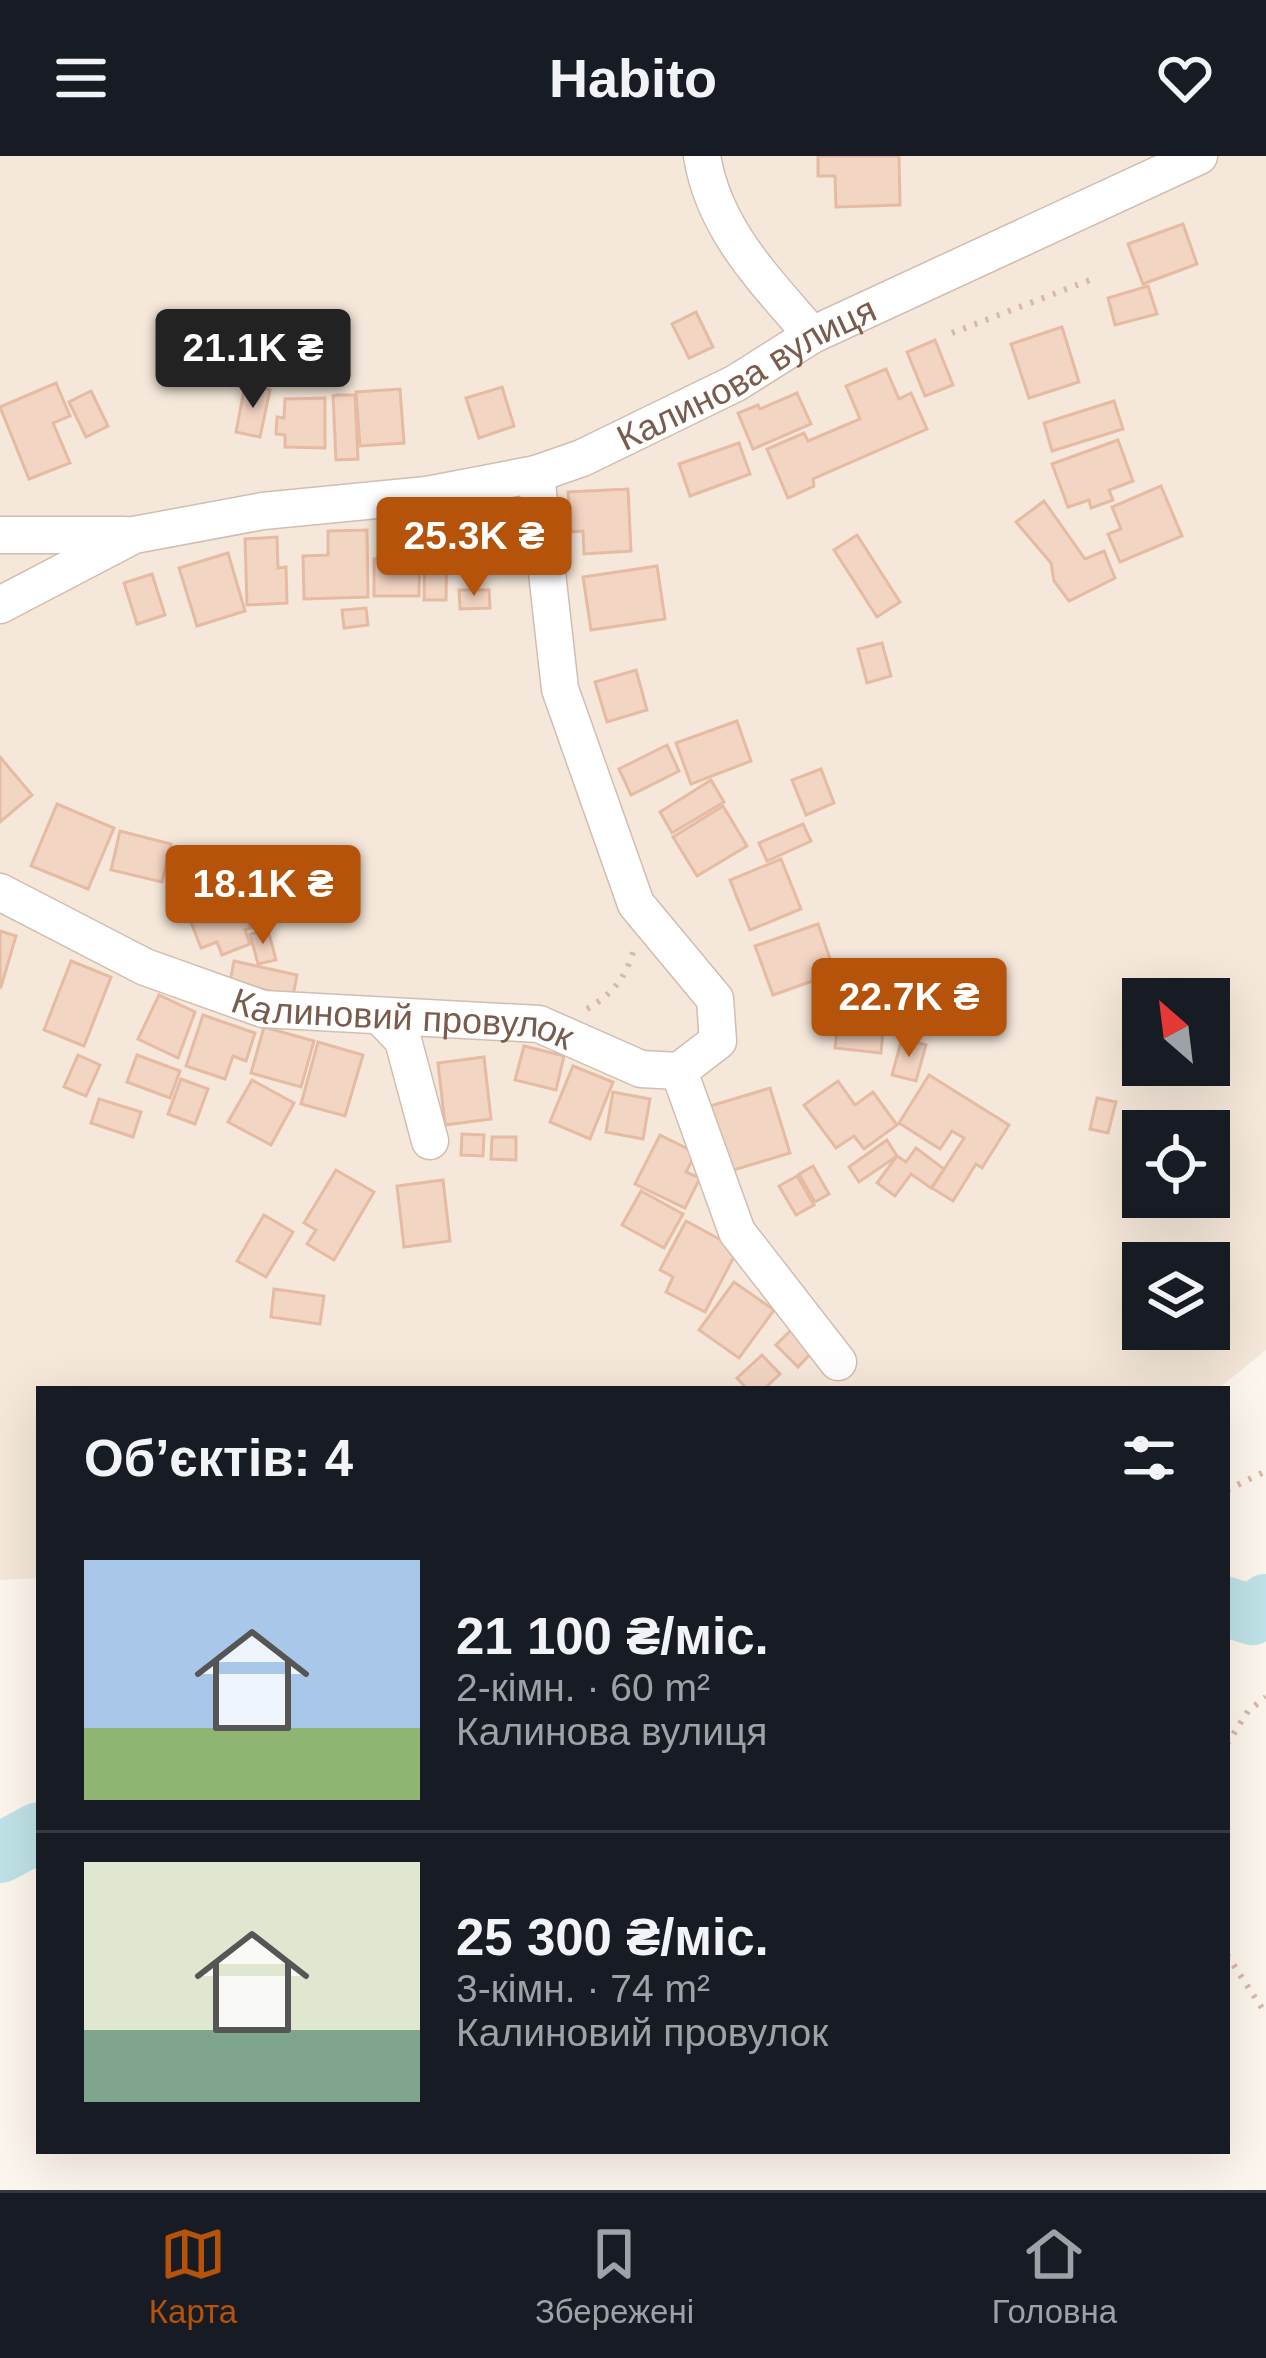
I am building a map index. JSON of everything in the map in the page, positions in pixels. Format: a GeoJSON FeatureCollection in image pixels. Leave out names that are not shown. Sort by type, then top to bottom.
{"type":"FeatureCollection","features":[{"type":"Feature","properties":{"kind":"street"},"geometry":{"type":"LineString","coordinates":[[702,156],[714,207],[759,275],[812,335]]}},
{"type":"Feature","properties":{"kind":"street","name":"Калинова вулиця"},"geometry":{"type":"LineString","coordinates":[[0,605],[134,535],[263,511],[427,495],[536,474],[582,458],[736,383],[812,335],[1199,156]]}},
{"type":"Feature","properties":{"kind":"street"},"geometry":{"type":"LineString","coordinates":[[536,474],[560,689],[637,904],[716,999],[718,1041],[679,1071],[737,1232],[838,1362]]}},
{"type":"Feature","properties":{"kind":"street"},"geometry":{"type":"LineString","coordinates":[[0,535],[134,535]]}},
{"type":"Feature","properties":{"kind":"street","name":"Калиновий провулок"},"geometry":{"type":"LineString","coordinates":[[0,892],[146,968],[263,1010],[539,1024],[641,1069],[679,1071]]}},
{"type":"Feature","properties":{"kind":"street"},"geometry":{"type":"LineString","coordinates":[[381,1017],[403,1040],[430,1142]]}},
{"type":"Feature","properties":{"kind":"path"},"geometry":{"type":"LineString","coordinates":[[952,333],[1090,280]]}},
{"type":"Feature","properties":{"kind":"path"},"geometry":{"type":"LineString","coordinates":[[539,1024],[560,1023],[613,991],[632,956],[637,904]]}},
{"type":"Feature","properties":{"kind":"path"},"geometry":{"type":"LineString","coordinates":[[1230,1489],[1266,1471]]}},
{"type":"Feature","properties":{"kind":"path"},"geometry":{"type":"LineString","coordinates":[[1230,1739],[1248,1711],[1266,1697]]}},
{"type":"Feature","properties":{"kind":"path"},"geometry":{"type":"LineString","coordinates":[[1230,1960],[1266,2014]]}},
{"type":"Feature","properties":{"kind":"shaded area"},"geometry":{"type":"Polygon","coordinates":[[[0,156],[1266,156],[1266,1350],[1222,1386],[36,1386],[36,1578],[0,1580],[0,156]]]}},
{"type":"Feature","properties":{"kind":"building"},"geometry":{"type":"Polygon","coordinates":[[[818,156],[899,156],[900,205],[836,207],[835,176],[818,176],[818,156]]]}},
{"type":"Feature","properties":{"kind":"building"},"geometry":{"type":"Polygon","coordinates":[[[1183,224],[1197,264],[1143,284],[1128,244],[1183,224]]]}},
{"type":"Feature","properties":{"kind":"building"},"geometry":{"type":"Polygon","coordinates":[[[1148,286],[1157,314],[1115,325],[1108,298],[1148,286]]]}},
{"type":"Feature","properties":{"kind":"building"},"geometry":{"type":"Polygon","coordinates":[[[696,312],[713,347],[689,358],[672,324],[696,312]]]}},
{"type":"Feature","properties":{"kind":"building"},"geometry":{"type":"Polygon","coordinates":[[[1062,327],[1079,382],[1029,398],[1011,344],[1062,327]]]}},
{"type":"Feature","properties":{"kind":"building"},"geometry":{"type":"Polygon","coordinates":[[[935,340],[953,385],[925,396],[907,352],[935,340]]]}},
{"type":"Feature","properties":{"kind":"building"},"geometry":{"type":"Polygon","coordinates":[[[886,369],[899,399],[911,393],[927,429],[813,479],[814,486],[788,498],[767,449],[804,433],[808,441],[860,419],[846,386],[886,369]]]}},
{"type":"Feature","properties":{"kind":"building"},"geometry":{"type":"Polygon","coordinates":[[[56,383],[70,416],[53,423],[70,463],[29,479],[0,407],[56,383]]]}},
{"type":"Feature","properties":{"kind":"building"},"geometry":{"type":"Polygon","coordinates":[[[245,385],[270,390],[260,437],[236,432],[245,385]]]}},
{"type":"Feature","properties":{"kind":"building"},"geometry":{"type":"Polygon","coordinates":[[[502,387],[514,426],[479,438],[466,398],[502,387]]]}},
{"type":"Feature","properties":{"kind":"building"},"geometry":{"type":"Polygon","coordinates":[[[400,389],[404,443],[360,446],[356,392],[400,389]]]}},
{"type":"Feature","properties":{"kind":"building"},"geometry":{"type":"Polygon","coordinates":[[[91,391],[108,426],[86,437],[69,402],[91,391]]]}},
{"type":"Feature","properties":{"kind":"building"},"geometry":{"type":"Polygon","coordinates":[[[797,393],[811,424],[753,449],[738,413],[797,393]]]}},
{"type":"Feature","properties":{"kind":"building"},"geometry":{"type":"Polygon","coordinates":[[[355,395],[358,459],[336,460],[333,396],[355,395]]]}},
{"type":"Feature","properties":{"kind":"building"},"geometry":{"type":"Polygon","coordinates":[[[325,398],[325,448],[285,447],[285,435],[276,434],[277,417],[284,418],[285,399],[325,398]]]}},
{"type":"Feature","properties":{"kind":"building"},"geometry":{"type":"Polygon","coordinates":[[[1114,401],[1123,429],[1052,451],[1044,423],[1114,401]]]}},
{"type":"Feature","properties":{"kind":"building"},"geometry":{"type":"Polygon","coordinates":[[[1118,440],[1133,481],[1109,490],[1113,500],[1091,508],[1089,500],[1068,507],[1052,464],[1118,440]]]}},
{"type":"Feature","properties":{"kind":"building"},"geometry":{"type":"Polygon","coordinates":[[[739,443],[750,474],[690,496],[679,464],[739,443]]]}},
{"type":"Feature","properties":{"kind":"building"},"geometry":{"type":"Polygon","coordinates":[[[1161,486],[1182,536],[1120,562],[1108,534],[1121,529],[1112,507],[1161,486]]]}},
{"type":"Feature","properties":{"kind":"building"},"geometry":{"type":"Polygon","coordinates":[[[628,489],[631,551],[584,554],[583,531],[571,532],[568,492],[628,489]]]}},
{"type":"Feature","properties":{"kind":"building"},"geometry":{"type":"Polygon","coordinates":[[[1044,501],[1085,559],[1104,551],[1115,578],[1069,601],[1054,581],[1051,563],[1016,522],[1044,501]]]}},
{"type":"Feature","properties":{"kind":"building"},"geometry":{"type":"Polygon","coordinates":[[[459,525],[511,529],[508,563],[456,559],[459,525]]]}},
{"type":"Feature","properties":{"kind":"building"},"geometry":{"type":"Polygon","coordinates":[[[367,530],[368,597],[304,599],[303,556],[328,555],[328,531],[367,530]]]}},
{"type":"Feature","properties":{"kind":"building"},"geometry":{"type":"Polygon","coordinates":[[[384,535],[420,535],[419,596],[374,596],[374,559],[384,559],[384,535]]]}},
{"type":"Feature","properties":{"kind":"building"},"geometry":{"type":"Polygon","coordinates":[[[857,535],[900,602],[877,617],[834,550],[857,535]]]}},
{"type":"Feature","properties":{"kind":"building"},"geometry":{"type":"Polygon","coordinates":[[[277,537],[278,568],[286,567],[287,603],[247,605],[245,539],[277,537]]]}},
{"type":"Feature","properties":{"kind":"building"},"geometry":{"type":"Polygon","coordinates":[[[425,543],[447,543],[446,600],[424,600],[425,543]]]}},
{"type":"Feature","properties":{"kind":"building"},"geometry":{"type":"Polygon","coordinates":[[[228,553],[245,611],[197,626],[179,568],[228,553]]]}},
{"type":"Feature","properties":{"kind":"building"},"geometry":{"type":"Polygon","coordinates":[[[657,566],[665,619],[591,630],[583,577],[657,566]]]}},
{"type":"Feature","properties":{"kind":"building"},"geometry":{"type":"Polygon","coordinates":[[[152,574],[165,615],[137,624],[124,583],[152,574]]]}},
{"type":"Feature","properties":{"kind":"building"},"geometry":{"type":"Polygon","coordinates":[[[459,590],[489,590],[490,608],[460,609],[459,590]]]}},
{"type":"Feature","properties":{"kind":"building"},"geometry":{"type":"Polygon","coordinates":[[[366,608],[368,625],[344,628],[342,610],[366,608]]]}},
{"type":"Feature","properties":{"kind":"building"},"geometry":{"type":"Polygon","coordinates":[[[882,643],[891,676],[867,683],[858,649],[882,643]]]}},
{"type":"Feature","properties":{"kind":"building"},"geometry":{"type":"Polygon","coordinates":[[[636,670],[647,710],[607,722],[595,682],[636,670]]]}},
{"type":"Feature","properties":{"kind":"building"},"geometry":{"type":"Polygon","coordinates":[[[737,721],[751,761],[691,784],[676,743],[737,721]]]}},
{"type":"Feature","properties":{"kind":"building"},"geometry":{"type":"Polygon","coordinates":[[[667,745],[679,771],[631,795],[619,769],[667,745]]]}},
{"type":"Feature","properties":{"kind":"building"},"geometry":{"type":"Polygon","coordinates":[[[0,757],[32,795],[0,822],[0,757]]]}},
{"type":"Feature","properties":{"kind":"building"},"geometry":{"type":"Polygon","coordinates":[[[821,769],[834,803],[806,815],[792,780],[821,769]]]}},
{"type":"Feature","properties":{"kind":"building"},"geometry":{"type":"Polygon","coordinates":[[[711,780],[724,802],[672,833],[660,812],[711,780]]]}},
{"type":"Feature","properties":{"kind":"building"},"geometry":{"type":"Polygon","coordinates":[[[57,804],[114,828],[88,889],[31,866],[57,804]]]}},
{"type":"Feature","properties":{"kind":"building"},"geometry":{"type":"Polygon","coordinates":[[[723,806],[747,846],[697,876],[673,837],[723,806]]]}},
{"type":"Feature","properties":{"kind":"building"},"geometry":{"type":"Polygon","coordinates":[[[803,824],[811,841],[767,861],[759,843],[803,824]]]}},
{"type":"Feature","properties":{"kind":"building"},"geometry":{"type":"Polygon","coordinates":[[[120,831],[171,844],[162,882],[111,870],[120,831]]]}},
{"type":"Feature","properties":{"kind":"building"},"geometry":{"type":"Polygon","coordinates":[[[781,859],[801,909],[750,930],[730,880],[781,859]]]}},
{"type":"Feature","properties":{"kind":"building"},"geometry":{"type":"Polygon","coordinates":[[[235,885],[251,928],[245,930],[250,944],[222,955],[217,942],[201,948],[184,904],[235,885]]]}},
{"type":"Feature","properties":{"kind":"building"},"geometry":{"type":"Polygon","coordinates":[[[818,924],[835,973],[773,995],[755,946],[818,924]]]}},
{"type":"Feature","properties":{"kind":"building"},"geometry":{"type":"Polygon","coordinates":[[[268,930],[276,960],[258,964],[250,934],[268,930]]]}},
{"type":"Feature","properties":{"kind":"building"},"geometry":{"type":"Polygon","coordinates":[[[0,931],[16,936],[1,987],[0,986],[0,931]]]}},
{"type":"Feature","properties":{"kind":"building"},"geometry":{"type":"Polygon","coordinates":[[[71,961],[111,977],[84,1046],[44,1030],[71,961]]]}},
{"type":"Feature","properties":{"kind":"building"},"geometry":{"type":"Polygon","coordinates":[[[234,961],[297,975],[293,996],[230,982],[234,961]]]}},
{"type":"Feature","properties":{"kind":"building"},"geometry":{"type":"Polygon","coordinates":[[[856,974],[920,977],[919,1005],[855,1002],[856,974]]]}},
{"type":"Feature","properties":{"kind":"building"},"geometry":{"type":"Polygon","coordinates":[[[159,995],[195,1012],[178,1058],[138,1039],[159,995]]]}},
{"type":"Feature","properties":{"kind":"building"},"geometry":{"type":"Polygon","coordinates":[[[840,1004],[885,1008],[881,1053],[835,1048],[840,1004]]]}},
{"type":"Feature","properties":{"kind":"building"},"geometry":{"type":"Polygon","coordinates":[[[203,1015],[255,1033],[246,1061],[233,1056],[225,1079],[186,1066],[203,1015]]]}},
{"type":"Feature","properties":{"kind":"building"},"geometry":{"type":"Polygon","coordinates":[[[264,1027],[314,1041],[301,1087],[251,1073],[264,1027]]]}},
{"type":"Feature","properties":{"kind":"building"},"geometry":{"type":"Polygon","coordinates":[[[902,1038],[926,1045],[916,1081],[892,1075],[902,1038]]]}},
{"type":"Feature","properties":{"kind":"building"},"geometry":{"type":"Polygon","coordinates":[[[318,1042],[363,1055],[345,1116],[301,1104],[318,1042]]]}},
{"type":"Feature","properties":{"kind":"building"},"geometry":{"type":"Polygon","coordinates":[[[524,1046],[564,1056],[556,1090],[515,1080],[524,1046]]]}},
{"type":"Feature","properties":{"kind":"building"},"geometry":{"type":"Polygon","coordinates":[[[78,1055],[100,1065],[86,1096],[64,1087],[78,1055]]]}},
{"type":"Feature","properties":{"kind":"building"},"geometry":{"type":"Polygon","coordinates":[[[137,1055],[180,1071],[170,1098],[127,1082],[137,1055]]]}},
{"type":"Feature","properties":{"kind":"building"},"geometry":{"type":"Polygon","coordinates":[[[484,1057],[491,1119],[445,1125],[438,1063],[484,1057]]]}},
{"type":"Feature","properties":{"kind":"building"},"geometry":{"type":"Polygon","coordinates":[[[573,1066],[613,1082],[590,1139],[550,1122],[573,1066]]]}},
{"type":"Feature","properties":{"kind":"building"},"geometry":{"type":"Polygon","coordinates":[[[929,1075],[1009,1125],[982,1168],[976,1164],[953,1201],[932,1188],[964,1138],[952,1131],[940,1149],[899,1123],[929,1075]]]}},
{"type":"Feature","properties":{"kind":"building"},"geometry":{"type":"Polygon","coordinates":[[[181,1079],[208,1089],[195,1124],[168,1114],[181,1079]]]}},
{"type":"Feature","properties":{"kind":"building"},"geometry":{"type":"Polygon","coordinates":[[[252,1080],[294,1103],[271,1145],[228,1122],[252,1080]]]}},
{"type":"Feature","properties":{"kind":"building"},"geometry":{"type":"Polygon","coordinates":[[[838,1081],[855,1105],[873,1092],[897,1125],[864,1149],[854,1136],[836,1148],[804,1105],[838,1081]]]}},
{"type":"Feature","properties":{"kind":"building"},"geometry":{"type":"Polygon","coordinates":[[[770,1088],[790,1153],[727,1172],[707,1107],[770,1088]]]}},
{"type":"Feature","properties":{"kind":"building"},"geometry":{"type":"Polygon","coordinates":[[[613,1092],[650,1099],[643,1139],[606,1132],[613,1092]]]}},
{"type":"Feature","properties":{"kind":"building"},"geometry":{"type":"Polygon","coordinates":[[[1097,1098],[1116,1102],[1108,1133],[1090,1129],[1097,1098]]]}},
{"type":"Feature","properties":{"kind":"building"},"geometry":{"type":"Polygon","coordinates":[[[99,1099],[141,1112],[133,1137],[91,1123],[99,1099]]]}},
{"type":"Feature","properties":{"kind":"building"},"geometry":{"type":"Polygon","coordinates":[[[462,1134],[484,1135],[483,1156],[461,1155],[462,1134]]]}},
{"type":"Feature","properties":{"kind":"building"},"geometry":{"type":"Polygon","coordinates":[[[660,1135],[696,1153],[686,1172],[700,1178],[685,1208],[635,1184],[660,1135]]]}},
{"type":"Feature","properties":{"kind":"building"},"geometry":{"type":"Polygon","coordinates":[[[492,1137],[516,1137],[516,1160],[491,1159],[492,1137]]]}},
{"type":"Feature","properties":{"kind":"building"},"geometry":{"type":"Polygon","coordinates":[[[887,1140],[897,1156],[859,1182],[849,1167],[887,1140]]]}},
{"type":"Feature","properties":{"kind":"building"},"geometry":{"type":"Polygon","coordinates":[[[916,1148],[944,1169],[931,1188],[911,1174],[895,1196],[877,1183],[897,1156],[906,1162],[916,1148]]]}},
{"type":"Feature","properties":{"kind":"building"},"geometry":{"type":"Polygon","coordinates":[[[813,1166],[829,1194],[815,1202],[799,1174],[813,1166]]]}},
{"type":"Feature","properties":{"kind":"building"},"geometry":{"type":"Polygon","coordinates":[[[336,1170],[374,1192],[334,1260],[307,1244],[316,1230],[304,1223],[336,1170]]]}},
{"type":"Feature","properties":{"kind":"building"},"geometry":{"type":"Polygon","coordinates":[[[797,1176],[814,1205],[796,1215],[779,1186],[797,1176]]]}},
{"type":"Feature","properties":{"kind":"building"},"geometry":{"type":"Polygon","coordinates":[[[443,1180],[450,1241],[404,1247],[397,1186],[443,1180]]]}},
{"type":"Feature","properties":{"kind":"building"},"geometry":{"type":"Polygon","coordinates":[[[641,1191],[683,1214],[664,1248],[622,1225],[641,1191]]]}},
{"type":"Feature","properties":{"kind":"building"},"geometry":{"type":"Polygon","coordinates":[[[264,1215],[293,1232],[266,1277],[237,1261],[264,1215]]]}},
{"type":"Feature","properties":{"kind":"building"},"geometry":{"type":"Polygon","coordinates":[[[686,1221],[738,1249],[705,1312],[666,1292],[673,1277],[660,1270],[686,1221]]]}},
{"type":"Feature","properties":{"kind":"building"},"geometry":{"type":"Polygon","coordinates":[[[734,1282],[774,1310],[739,1358],[699,1330],[734,1282]]]}},
{"type":"Feature","properties":{"kind":"building"},"geometry":{"type":"Polygon","coordinates":[[[274,1289],[324,1296],[320,1324],[271,1317],[274,1289]]]}},
{"type":"Feature","properties":{"kind":"building"},"geometry":{"type":"Polygon","coordinates":[[[793,1328],[815,1349],[798,1367],[776,1345],[793,1328]]]}},
{"type":"Feature","properties":{"kind":"building"},"geometry":{"type":"Polygon","coordinates":[[[762,1355],[780,1374],[767,1386],[744,1386],[737,1378],[762,1355]]]}},
{"type":"Feature","properties":{"kind":"waterway"},"geometry":{"type":"LineString","coordinates":[[1230,1608],[1252,1615],[1266,1604]]}},
{"type":"Feature","properties":{"kind":"waterway"},"geometry":{"type":"LineString","coordinates":[[0,1853],[36,1834]]}}]}
